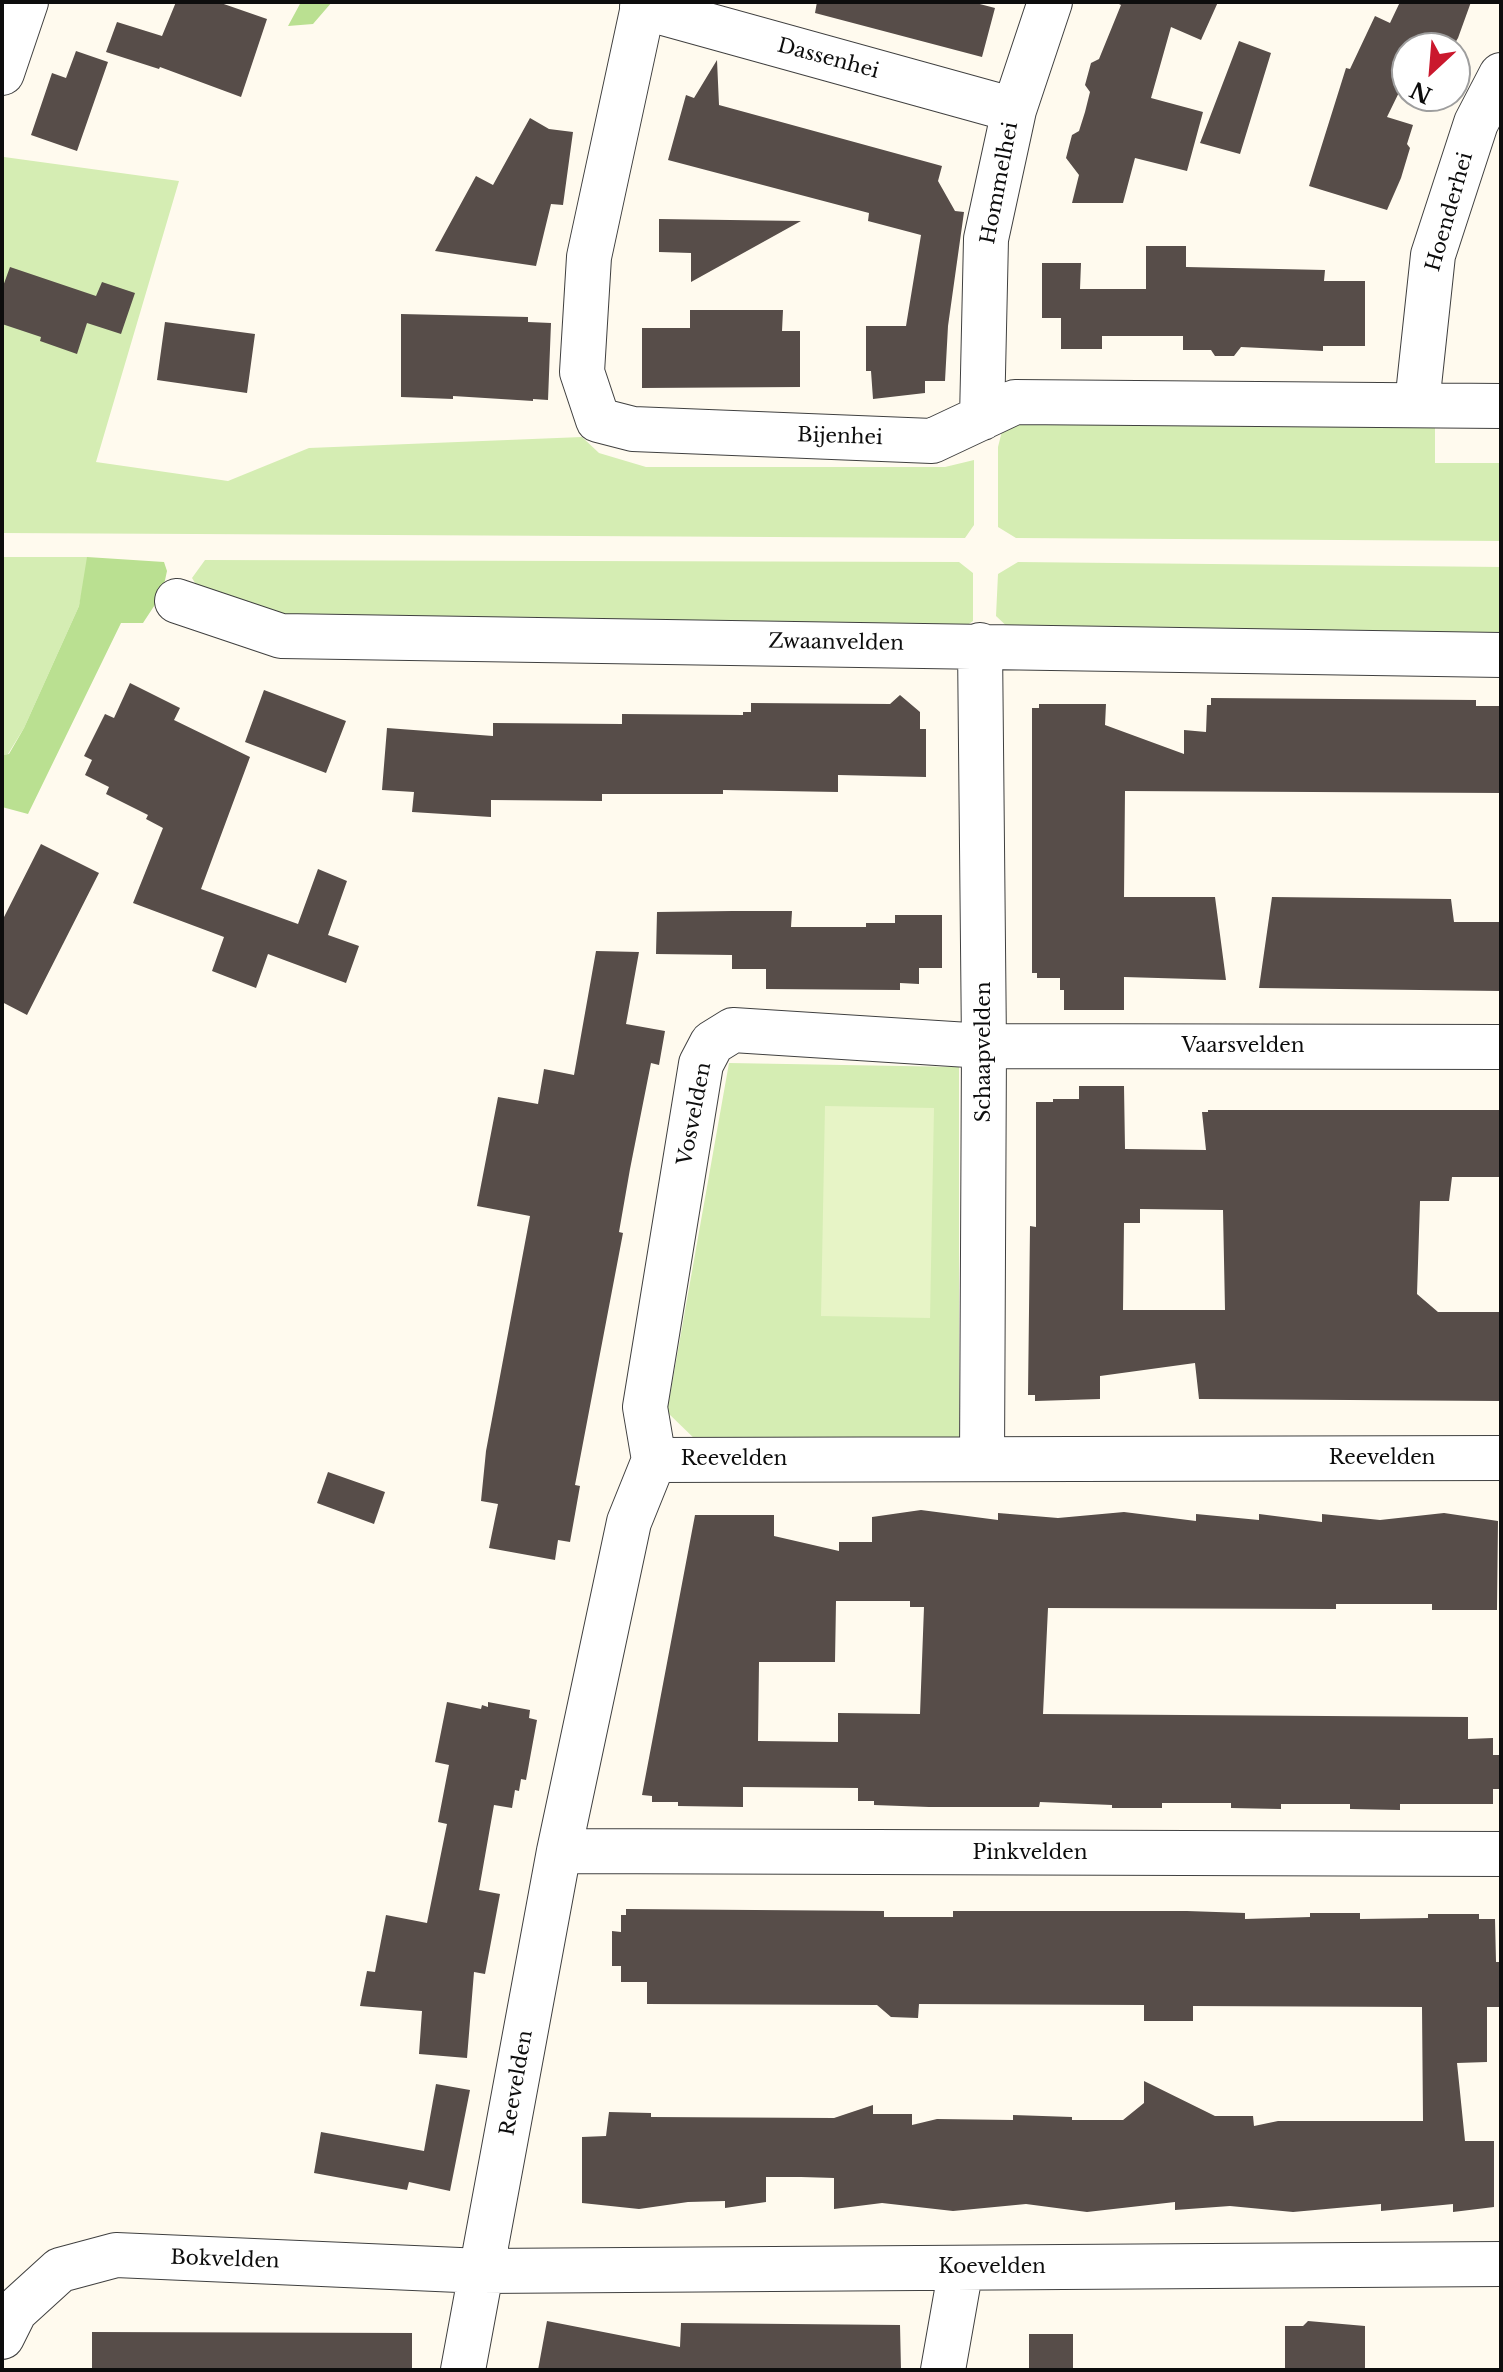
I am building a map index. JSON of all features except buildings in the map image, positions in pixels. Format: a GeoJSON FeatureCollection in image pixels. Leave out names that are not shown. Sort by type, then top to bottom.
{"type":"FeatureCollection","features":[{"type":"Feature","properties":{"kind":"street"},"geometry":{"type":"LineString","coordinates":[[2,73],[26,2]]}},
{"type":"Feature","properties":{"kind":"street","name":"Hommelhei"},"geometry":{"type":"LineString","coordinates":[[982,418],[986,239],[1014,110],[1050,2]]}},
{"type":"Feature","properties":{"kind":"street","name":"Dassenhei"},"geometry":{"type":"LineString","coordinates":[[643,5],[1014,110]]}},
{"type":"Feature","properties":{"kind":"street","name":"Bijenhei"},"geometry":{"type":"LineString","coordinates":[[643,5],[589,257],[582,372],[598,420],[633,429],[932,441],[1015,402],[1501,406]]}},
{"type":"Feature","properties":{"kind":"street","name":"Hoenderhei"},"geometry":{"type":"LineString","coordinates":[[1417,404],[1433,255],[1476,123],[1501,75]]}},
{"type":"Feature","properties":{"kind":"street","name":"Zwaanvelden"},"geometry":{"type":"LineString","coordinates":[[177,601],[281,636],[1501,655]]}},
{"type":"Feature","properties":{"kind":"street","name":"Schaapvelden"},"geometry":{"type":"LineString","coordinates":[[980,645],[984,1046],[982,1458]]}},
{"type":"Feature","properties":{"kind":"street","name":"Vosvelden"},"geometry":{"type":"LineString","coordinates":[[654,1460],[645,1407],[701,1064],[712,1043],[733,1030],[984,1046]]}},
{"type":"Feature","properties":{"kind":"street","name":"Vaarsvelden"},"geometry":{"type":"LineString","coordinates":[[984,1046],[1501,1047]]}},
{"type":"Feature","properties":{"kind":"street","name":"Reevelden"},"geometry":{"type":"LineString","coordinates":[[463,2370],[559,1851],[629,1522],[654,1460],[1501,1458]]}},
{"type":"Feature","properties":{"kind":"street","name":"Pinkvelden"},"geometry":{"type":"LineString","coordinates":[[559,1851],[1501,1854]]}},
{"type":"Feature","properties":{"kind":"street","name":"Bokvelden"},"geometry":{"type":"LineString","coordinates":[[2,2337],[15,2311],[60,2270],[116,2255],[482,2271]]}},
{"type":"Feature","properties":{"kind":"street","name":"Koevelden"},"geometry":{"type":"LineString","coordinates":[[482,2271],[1501,2264]]}},
{"type":"Feature","properties":{"kind":"street"},"geometry":{"type":"LineString","coordinates":[[943,2370],[961,2268]]}},
{"type":"Feature","properties":{"kind":"green space"},"geometry":{"type":"Polygon","coordinates":[[[301,2],[332,2],[313,24],[288,26],[301,2]]]}},
{"type":"Feature","properties":{"kind":"green space"},"geometry":{"type":"Polygon","coordinates":[[[4,157],[179,181],[96,462],[228,481],[309,448],[582,437],[599,453],[646,467],[945,467],[974,460],[974,525],[965,538],[2,533],[4,157]]]}},
{"type":"Feature","properties":{"kind":"green space"},"geometry":{"type":"Polygon","coordinates":[[[1028,422],[1435,423],[1435,463],[1501,463],[1501,541],[1016,538],[998,527],[998,447],[1002,431],[1028,422]]]}},
{"type":"Feature","properties":{"kind":"green space"},"geometry":{"type":"Polygon","coordinates":[[[2,557],[87,557],[87,569],[79,606],[24,728],[8,754],[2,755],[2,557]]]}},
{"type":"Feature","properties":{"kind":"green space"},"geometry":{"type":"Polygon","coordinates":[[[87,557],[164,562],[167,571],[162,594],[143,623],[121,623],[28,814],[2,807],[2,755],[9,754],[24,728],[79,606],[87,557]]]}},
{"type":"Feature","properties":{"kind":"green space"},"geometry":{"type":"Polygon","coordinates":[[[205,560],[959,562],[973,573],[973,621],[958,632],[292,627],[200,591],[192,578],[205,560]]]}},
{"type":"Feature","properties":{"kind":"green space"},"geometry":{"type":"Polygon","coordinates":[[[1018,562],[1501,567],[1501,635],[1014,633],[996,616],[998,574],[1018,562]]]}},
{"type":"Feature","properties":{"kind":"green space"},"geometry":{"type":"Polygon","coordinates":[[[729,1063],[959,1067],[959,1442],[700,1444],[667,1412],[729,1063]]]}},
{"type":"Feature","properties":{"kind":"green space"},"geometry":{"type":"Polygon","coordinates":[[[825,1106],[934,1108],[930,1318],[821,1316],[825,1106]]]}}]}
